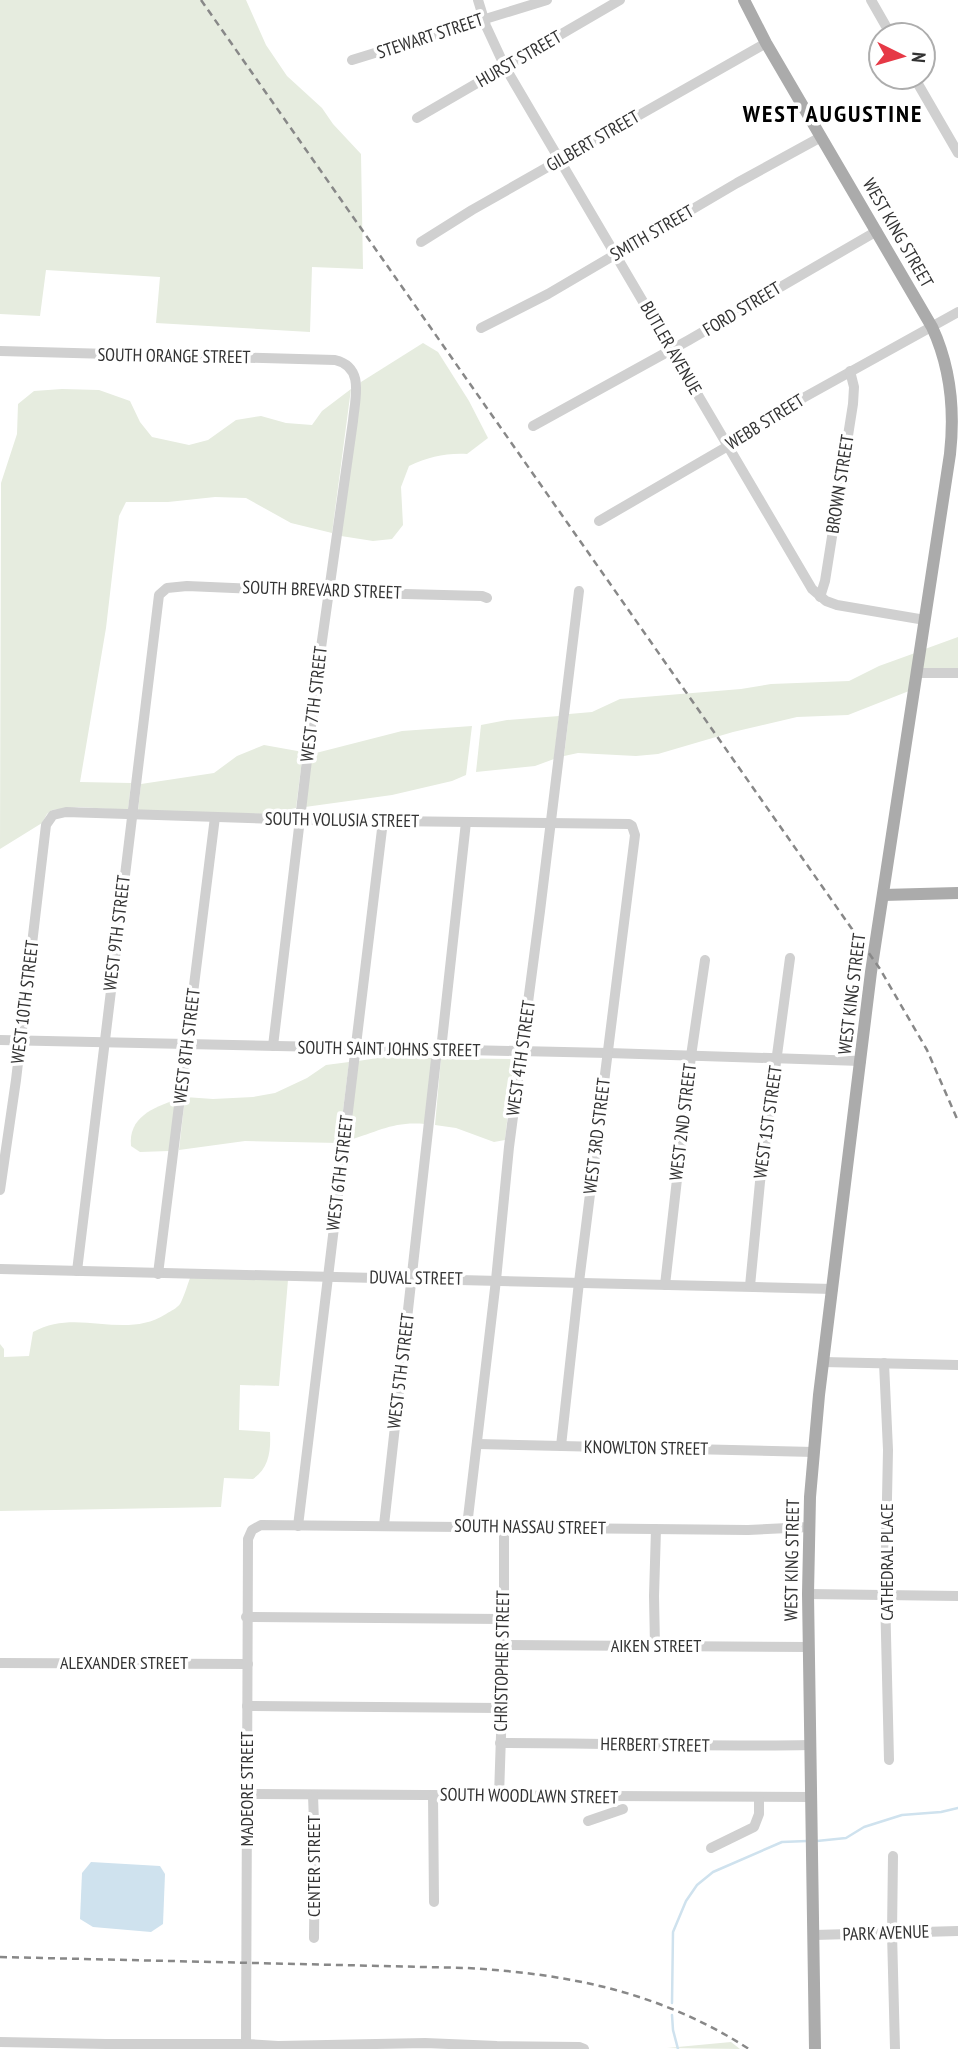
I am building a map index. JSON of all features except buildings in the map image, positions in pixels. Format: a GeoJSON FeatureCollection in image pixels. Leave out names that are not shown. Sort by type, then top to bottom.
{"type":"FeatureCollection","features":[{"type":"Feature","properties":{"kind":"main road","name":"WEST KING STREET"},"geometry":{"type":"LineString","coordinates":[[744,0],[766,43],[932,327],[944,355],[951,385],[955,445],[873,958],[814,1452],[808,1594],[815,2049]]}},
{"type":"Feature","properties":{"kind":"main road"},"geometry":{"type":"LineString","coordinates":[[883,895],[958,893]]}},
{"type":"Feature","properties":{"kind":"street","name":"BUTLER AVENUE"},"geometry":{"type":"LineString","coordinates":[[478,0],[506,67],[812,589],[820,597]]}},
{"type":"Feature","properties":{"kind":"street","name":"STEWART STREET"},"geometry":{"type":"LineString","coordinates":[[352,60],[547,0]]}},
{"type":"Feature","properties":{"kind":"street","name":"HURST STREET"},"geometry":{"type":"LineString","coordinates":[[417,118],[620,0]]}},
{"type":"Feature","properties":{"kind":"street"},"geometry":{"type":"LineString","coordinates":[[871,0],[883,21]]}},
{"type":"Feature","properties":{"kind":"street","name":"GILBERT STREET"},"geometry":{"type":"LineString","coordinates":[[421,242],[472,210],[766,43]]}},
{"type":"Feature","properties":{"kind":"street"},"geometry":{"type":"LineString","coordinates":[[922,91],[958,153]]}},
{"type":"Feature","properties":{"kind":"street","name":"SMITH STREET"},"geometry":{"type":"LineString","coordinates":[[481,328],[548,294],[821,136]]}},
{"type":"Feature","properties":{"kind":"street","name":"FORD STREET"},"geometry":{"type":"LineString","coordinates":[[533,426],[877,231]]}},
{"type":"Feature","properties":{"kind":"street","name":"WEBB STREET"},"geometry":{"type":"LineString","coordinates":[[599,521],[728,446],[850,370],[958,312]]}},
{"type":"Feature","properties":{"kind":"street","name":"SOUTH ORANGE STREET"},"geometry":{"type":"LineString","coordinates":[[0,351],[335,360],[347,365]]}},
{"type":"Feature","properties":{"kind":"street","name":"WEST 7TH STREET"},"geometry":{"type":"LineString","coordinates":[[273,1046],[328,592],[353,421],[356,380],[347,365]]}},
{"type":"Feature","properties":{"kind":"street","name":"BROWN STREET"},"geometry":{"type":"LineString","coordinates":[[820,597],[825,581],[853,404],[854,387],[850,370]]}},
{"type":"Feature","properties":{"kind":"street","name":"SOUTH BREVARD STREET"},"geometry":{"type":"LineString","coordinates":[[159,595],[167,588],[187,586],[487,598]]}},
{"type":"Feature","properties":{"kind":"street","name":"WEST 4TH STREET"},"geometry":{"type":"LineString","coordinates":[[467,1526],[509,1147],[579,591]]}},
{"type":"Feature","properties":{"kind":"street","name":"WEST 9TH STREET"},"geometry":{"type":"LineString","coordinates":[[77,1271],[159,595]]}},
{"type":"Feature","properties":{"kind":"street"},"geometry":{"type":"LineString","coordinates":[[820,597],[837,605],[925,620]]}},
{"type":"Feature","properties":{"kind":"street"},"geometry":{"type":"LineString","coordinates":[[917,673],[958,673]]}},
{"type":"Feature","properties":{"kind":"street","name":"SOUTH VOLUSIA STREET"},"geometry":{"type":"LineString","coordinates":[[53,815],[66,812],[383,821],[625,822],[632,826]]}},
{"type":"Feature","properties":{"kind":"street","name":"WEST 10TH STREET"},"geometry":{"type":"LineString","coordinates":[[0,1190],[46,825],[53,815]]}},
{"type":"Feature","properties":{"kind":"street","name":"WEST 8TH STREET"},"geometry":{"type":"LineString","coordinates":[[158,1274],[215,817]]}},
{"type":"Feature","properties":{"kind":"street","name":"WEST 6TH STREET"},"geometry":{"type":"LineString","coordinates":[[299,1525],[383,821]]}},
{"type":"Feature","properties":{"kind":"street","name":"WEST 5TH STREET"},"geometry":{"type":"LineString","coordinates":[[384,1525],[466,822]]}},
{"type":"Feature","properties":{"kind":"street","name":"WEST 3RD STREET"},"geometry":{"type":"LineString","coordinates":[[561,1446],[635,835],[632,826]]}},
{"type":"Feature","properties":{"kind":"street","name":"WEST 1ST STREET"},"geometry":{"type":"LineString","coordinates":[[750,1286],[758,1195],[790,958]]}},
{"type":"Feature","properties":{"kind":"street","name":"WEST 2ND STREET"},"geometry":{"type":"LineString","coordinates":[[665,1285],[691,1056],[705,960]]}},
{"type":"Feature","properties":{"kind":"street","name":"SOUTH SAINT JOHNS STREET"},"geometry":{"type":"LineString","coordinates":[[0,1040],[861,1061]]}},
{"type":"Feature","properties":{"kind":"street","name":"DUVAL STREET"},"geometry":{"type":"LineString","coordinates":[[0,1269],[833,1289]]}},
{"type":"Feature","properties":{"kind":"street"},"geometry":{"type":"LineString","coordinates":[[823,1362],[958,1365]]}},
{"type":"Feature","properties":{"kind":"street","name":"CATHEDRAL PLACE"},"geometry":{"type":"LineString","coordinates":[[884,1363],[888,1439],[886,1594],[889,1760]]}},
{"type":"Feature","properties":{"kind":"street","name":"KNOWLTON STREET"},"geometry":{"type":"LineString","coordinates":[[477,1444],[814,1452]]}},
{"type":"Feature","properties":{"kind":"street","name":"SOUTH NASSAU STREET"},"geometry":{"type":"LineString","coordinates":[[253,1530],[261,1525],[748,1530],[809,1527]]}},
{"type":"Feature","properties":{"kind":"street","name":"CHRISTOPHER STREET"},"geometry":{"type":"LineString","coordinates":[[499,1796],[504,1645],[504,1527]]}},
{"type":"Feature","properties":{"kind":"street"},"geometry":{"type":"LineString","coordinates":[[655,1646],[653,1596],[656,1529]]}},
{"type":"Feature","properties":{"kind":"street","name":"MADEORE STREET"},"geometry":{"type":"LineString","coordinates":[[246,2046],[246,1617],[248,1539],[253,1530]]}},
{"type":"Feature","properties":{"kind":"street"},"geometry":{"type":"LineString","coordinates":[[808,1594],[958,1597]]}},
{"type":"Feature","properties":{"kind":"street"},"geometry":{"type":"LineString","coordinates":[[246,1617],[502,1619]]}},
{"type":"Feature","properties":{"kind":"street","name":"AIKEN STREET"},"geometry":{"type":"LineString","coordinates":[[504,1645],[809,1647]]}},
{"type":"Feature","properties":{"kind":"street","name":"ALEXANDER STREET"},"geometry":{"type":"LineString","coordinates":[[0,1663],[248,1664]]}},
{"type":"Feature","properties":{"kind":"street"},"geometry":{"type":"LineString","coordinates":[[247,1706],[501,1708]]}},
{"type":"Feature","properties":{"kind":"street","name":"HERBERT STREET"},"geometry":{"type":"LineString","coordinates":[[500,1743],[810,1745]]}},
{"type":"Feature","properties":{"kind":"street","name":"SOUTH WOODLAWN STREET"},"geometry":{"type":"LineString","coordinates":[[246,1794],[811,1797]]}},
{"type":"Feature","properties":{"kind":"street","name":"CENTER STREET"},"geometry":{"type":"LineString","coordinates":[[313,1795],[314,1938]]}},
{"type":"Feature","properties":{"kind":"street"},"geometry":{"type":"LineString","coordinates":[[433,1795],[434,1902]]}},
{"type":"Feature","properties":{"kind":"street"},"geometry":{"type":"LineString","coordinates":[[711,1848],[754,1827],[759,1814],[760,1798]]}},
{"type":"Feature","properties":{"kind":"street"},"geometry":{"type":"LineString","coordinates":[[588,1821],[623,1809]]}},
{"type":"Feature","properties":{"kind":"street"},"geometry":{"type":"LineString","coordinates":[[893,1856],[895,2049]]}},
{"type":"Feature","properties":{"kind":"street","name":"PARK AVENUE"},"geometry":{"type":"LineString","coordinates":[[814,1936],[958,1931]]}},
{"type":"Feature","properties":{"kind":"street"},"geometry":{"type":"LineString","coordinates":[[0,2042],[246,2046],[425,2043],[497,2048],[583,2049]]}},
{"type":"Feature","properties":{"kind":"shaded area"},"geometry":{"type":"Polygon","coordinates":[[[0,0],[246,0],[266,45],[287,76],[322,108],[361,154],[363,269],[312,267],[310,332],[156,323],[160,277],[46,270],[40,316],[0,314],[0,0]]]}},
{"type":"Feature","properties":{"kind":"shaded area"},"geometry":{"type":"Polygon","coordinates":[[[423,343],[438,352],[469,401],[488,438],[467,454],[437,456],[409,466],[401,487],[403,525],[392,539],[373,541],[341,536],[361,382],[423,343]]]}},
{"type":"Feature","properties":{"kind":"shaded area"},"geometry":{"type":"Polygon","coordinates":[[[351,389],[332,533],[291,523],[246,498],[126,502],[119,516],[106,628],[80,782],[131,783],[128,810],[79,807],[52,810],[42,823],[0,849],[1,483],[17,434],[18,404],[34,391],[99,390],[130,401],[140,422],[152,437],[189,445],[208,440],[236,420],[261,416],[286,423],[312,425],[322,411],[351,389]]]}},
{"type":"Feature","properties":{"kind":"shaded area"},"geometry":{"type":"Polygon","coordinates":[[[958,637],[958,669],[922,669],[925,649],[958,637]]]}},
{"type":"Feature","properties":{"kind":"shaded area"},"geometry":{"type":"Polygon","coordinates":[[[915,653],[909,691],[848,715],[797,717],[658,754],[636,756],[578,753],[564,756],[569,714],[592,712],[620,699],[771,684],[849,681],[915,653]]]}},
{"type":"Feature","properties":{"kind":"shaded area"},"geometry":{"type":"Polygon","coordinates":[[[559,716],[554,759],[535,766],[476,772],[481,725],[559,716]]]}},
{"type":"Feature","properties":{"kind":"shaded area"},"geometry":{"type":"Polygon","coordinates":[[[472,726],[466,775],[452,781],[392,795],[305,807],[312,754],[402,731],[472,726]]]}},
{"type":"Feature","properties":{"kind":"shaded area"},"geometry":{"type":"Polygon","coordinates":[[[264,745],[303,752],[296,808],[266,814],[138,811],[141,784],[214,773],[237,756],[264,745]]]}},
{"type":"Feature","properties":{"kind":"shaded area"},"geometry":{"type":"Polygon","coordinates":[[[384,1057],[432,1058],[425,1124],[395,1126],[349,1140],[358,1061],[384,1057]]]}},
{"type":"Feature","properties":{"kind":"shaded area"},"geometry":{"type":"Polygon","coordinates":[[[441,1058],[514,1059],[505,1140],[494,1142],[456,1128],[435,1125],[441,1058]]]}},
{"type":"Feature","properties":{"kind":"shaded area"},"geometry":{"type":"Polygon","coordinates":[[[349,1062],[339,1143],[245,1141],[179,1150],[185,1097],[213,1099],[275,1093],[307,1078],[326,1065],[349,1062]]]}},
{"type":"Feature","properties":{"kind":"shaded area"},"geometry":{"type":"Polygon","coordinates":[[[176,1100],[169,1151],[140,1152],[131,1146],[131,1136],[138,1121],[151,1110],[176,1100]]]}},
{"type":"Feature","properties":{"kind":"shaded area"},"geometry":{"type":"Polygon","coordinates":[[[190,1278],[288,1280],[279,1386],[240,1385],[239,1430],[270,1432],[269,1452],[263,1470],[253,1479],[224,1478],[221,1507],[0,1511],[0,1344],[4,1349],[4,1357],[29,1356],[33,1332],[50,1325],[84,1322],[133,1325],[150,1322],[179,1305],[190,1278]]]}},
{"type":"Feature","properties":{"kind":"shaded area"},"geometry":{"type":"Polygon","coordinates":[[[731,2042],[740,2049],[667,2048],[731,2042]]]}},
{"type":"Feature","properties":{"kind":"water"},"geometry":{"type":"Polygon","coordinates":[[[91,1862],[160,1866],[165,1874],[163,1924],[151,1932],[93,1927],[80,1919],[82,1873],[91,1862]]]}},
{"type":"Feature","properties":{"kind":"waterway"},"geometry":{"type":"LineString","coordinates":[[817,1841],[846,1838],[864,1827],[902,1815],[958,1808]]}},
{"type":"Feature","properties":{"kind":"waterway"},"geometry":{"type":"LineString","coordinates":[[672,2003],[673,1932],[686,1901],[697,1885],[713,1872],[782,1842],[807,1841]]}},
{"type":"Feature","properties":{"kind":"waterway"},"geometry":{"type":"LineString","coordinates":[[672,2015],[678,2049]]}},
{"type":"Feature","properties":{"kind":"railway"},"geometry":{"type":"LineString","coordinates":[[201,0],[880,969],[927,1050],[958,1121]]}},
{"type":"Feature","properties":{"kind":"railway"},"geometry":{"type":"LineString","coordinates":[[0,1957],[467,1968],[542,1975],[613,1989],[648,2000],[716,2029],[749,2049]]}},
{"type":"Feature","properties":{"kind":"district","name":"WEST AUGUSTINE"},"geometry":{"type":"Point","coordinates":[833,114]}}]}
